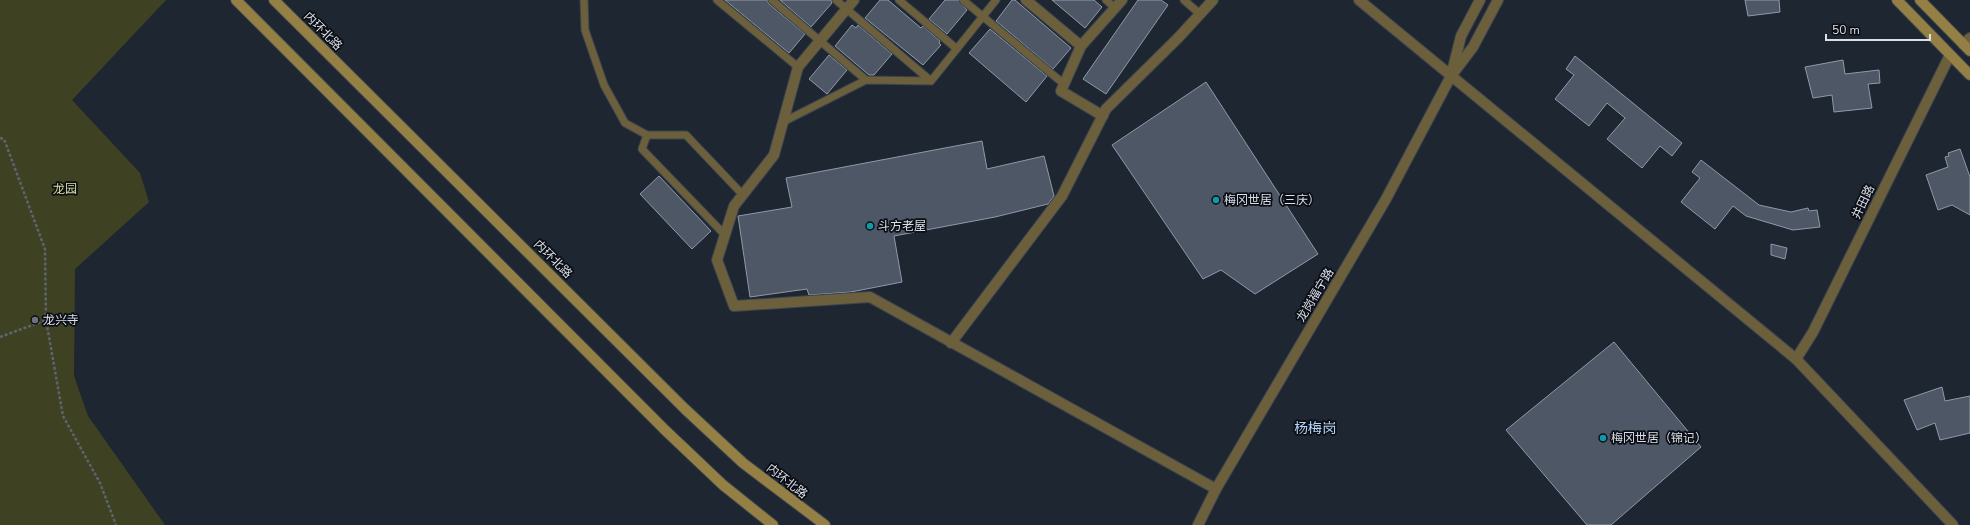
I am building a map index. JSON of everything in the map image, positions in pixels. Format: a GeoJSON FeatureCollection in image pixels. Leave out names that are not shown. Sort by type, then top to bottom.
{"type":"FeatureCollection","features":[{"type":"Feature","properties":{"kind":"main road"},"geometry":{"type":"LineString","coordinates":[[236,0],[665,430],[724,485],[773,525]]}},
{"type":"Feature","properties":{"kind":"main road","name":"内环北路"},"geometry":{"type":"LineString","coordinates":[[274,0],[685,409],[743,463],[825,525]]}},
{"type":"Feature","properties":{"kind":"main road"},"geometry":{"type":"LineString","coordinates":[[1897,0],[1970,75]]}},
{"type":"Feature","properties":{"kind":"main road"},"geometry":{"type":"LineString","coordinates":[[1920,0],[1968,44]]}},
{"type":"Feature","properties":{"kind":"street"},"geometry":{"type":"LineString","coordinates":[[854,0],[798,67],[774,155],[734,206],[717,260],[734,306],[870,297],[1216,489]]}},
{"type":"Feature","properties":{"kind":"street"},"geometry":{"type":"LineString","coordinates":[[1026,0],[1081,46]]}},
{"type":"Feature","properties":{"kind":"street"},"geometry":{"type":"LineString","coordinates":[[951,343],[1062,196],[1106,110],[1212,0]]}},
{"type":"Feature","properties":{"kind":"street"},"geometry":{"type":"LineString","coordinates":[[1359,0],[1796,359],[1953,525]]}},
{"type":"Feature","properties":{"kind":"street","name":"龙岗福宁路"},"geometry":{"type":"LineString","coordinates":[[1451,76],[1460,36],[1480,0]]}},
{"type":"Feature","properties":{"kind":"street","name":"龙岗福宁路"},"geometry":{"type":"LineString","coordinates":[[1198,525],[1216,489],[1386,199],[1451,76],[1473,47],[1498,0]]}},
{"type":"Feature","properties":{"kind":"street"},"geometry":{"type":"LineString","coordinates":[[1103,116],[1061,91],[1081,46],[1119,4]]}},
{"type":"Feature","properties":{"kind":"street","name":"井田路"},"geometry":{"type":"LineString","coordinates":[[1796,359],[1813,332],[1950,55]]}},
{"type":"Feature","properties":{"kind":"lane"},"geometry":{"type":"LineString","coordinates":[[584,0],[585,30],[604,85],[625,123],[647,135],[686,135],[743,195]]}},
{"type":"Feature","properties":{"kind":"lane"},"geometry":{"type":"LineString","coordinates":[[717,0],[798,67]]}},
{"type":"Feature","properties":{"kind":"lane"},"geometry":{"type":"LineString","coordinates":[[772,0],[866,80]]}},
{"type":"Feature","properties":{"kind":"lane"},"geometry":{"type":"LineString","coordinates":[[836,0],[931,81]]}},
{"type":"Feature","properties":{"kind":"lane"},"geometry":{"type":"LineString","coordinates":[[899,0],[957,49]]}},
{"type":"Feature","properties":{"kind":"lane"},"geometry":{"type":"LineString","coordinates":[[963,0],[1064,84]]}},
{"type":"Feature","properties":{"kind":"lane"},"geometry":{"type":"LineString","coordinates":[[931,81],[996,0]]}},
{"type":"Feature","properties":{"kind":"lane"},"geometry":{"type":"LineString","coordinates":[[1106,0],[1119,4]]}},
{"type":"Feature","properties":{"kind":"lane"},"geometry":{"type":"LineString","coordinates":[[1184,0],[1200,14]]}},
{"type":"Feature","properties":{"kind":"lane"},"geometry":{"type":"LineString","coordinates":[[783,122],[866,80],[931,81]]}},
{"type":"Feature","properties":{"kind":"lane"},"geometry":{"type":"LineString","coordinates":[[647,135],[642,149],[725,235]]}},
{"type":"Feature","properties":{"kind":"path"},"geometry":{"type":"LineString","coordinates":[[0,138],[4,138],[45,249],[46,320],[63,416],[100,483],[116,525]]}},
{"type":"Feature","properties":{"kind":"path"},"geometry":{"type":"LineString","coordinates":[[0,337],[46,320]]}},
{"type":"Feature","properties":{"kind":"green space","name":"龙园"},"geometry":{"type":"Polygon","coordinates":[[[0,0],[166,0],[72,100],[140,173],[149,202],[75,269],[74,376],[88,416],[165,525],[0,525],[0,0]]]}},
{"type":"Feature","properties":{"kind":"building"},"geometry":{"type":"Polygon","coordinates":[[[725,0],[767,0],[769,4],[805,34],[789,53],[725,0]]]}},
{"type":"Feature","properties":{"kind":"building"},"geometry":{"type":"Polygon","coordinates":[[[780,0],[831,0],[832,3],[811,27],[780,0]]]}},
{"type":"Feature","properties":{"kind":"building"},"geometry":{"type":"Polygon","coordinates":[[[880,0],[888,0],[921,28],[923,26],[940,41],[939,43],[941,45],[923,65],[865,18],[880,0]]]}},
{"type":"Feature","properties":{"kind":"building"},"geometry":{"type":"Polygon","coordinates":[[[945,0],[958,0],[967,10],[947,34],[929,19],[945,0]]]}},
{"type":"Feature","properties":{"kind":"building"},"geometry":{"type":"Polygon","coordinates":[[[1012,0],[1015,0],[1071,48],[1053,69],[996,21],[1012,0]]]}},
{"type":"Feature","properties":{"kind":"building"},"geometry":{"type":"Polygon","coordinates":[[[1052,0],[1094,0],[1102,7],[1085,28],[1052,0]]]}},
{"type":"Feature","properties":{"kind":"building"},"geometry":{"type":"Polygon","coordinates":[[[1138,0],[1161,0],[1168,5],[1106,94],[1083,79],[1138,0]]]}},
{"type":"Feature","properties":{"kind":"building"},"geometry":{"type":"Polygon","coordinates":[[[1745,0],[1779,0],[1780,12],[1748,16],[1745,0]]]}},
{"type":"Feature","properties":{"kind":"building"},"geometry":{"type":"Polygon","coordinates":[[[852,25],[856,28],[858,25],[892,54],[874,75],[869,75],[835,46],[852,25]]]}},
{"type":"Feature","properties":{"kind":"building"},"geometry":{"type":"Polygon","coordinates":[[[990,29],[1047,76],[1026,102],[969,53],[990,29]]]}},
{"type":"Feature","properties":{"kind":"building"},"geometry":{"type":"Polygon","coordinates":[[[829,55],[847,70],[827,94],[809,79],[829,55]]]}},
{"type":"Feature","properties":{"kind":"building"},"geometry":{"type":"Polygon","coordinates":[[[1575,56],[1682,143],[1672,156],[1660,146],[1642,168],[1607,139],[1625,118],[1607,103],[1589,126],[1555,99],[1574,75],[1566,69],[1575,56]]]}},
{"type":"Feature","properties":{"kind":"building"},"geometry":{"type":"Polygon","coordinates":[[[1843,60],[1845,74],[1879,70],[1880,83],[1868,84],[1872,108],[1834,112],[1832,95],[1813,98],[1805,67],[1843,60]]]}},
{"type":"Feature","properties":{"kind":"building","name":"梅冈世居（三庆）"},"geometry":{"type":"Polygon","coordinates":[[[1206,82],[1318,254],[1255,294],[1221,270],[1203,279],[1112,145],[1206,82]]]}},
{"type":"Feature","properties":{"kind":"building","name":"斗方老屋"},"geometry":{"type":"Polygon","coordinates":[[[982,141],[987,169],[1044,156],[1054,196],[1048,204],[995,217],[894,236],[902,282],[851,292],[809,295],[807,289],[750,297],[738,216],[792,207],[786,178],[982,141]]]}},
{"type":"Feature","properties":{"kind":"building"},"geometry":{"type":"Polygon","coordinates":[[[1960,149],[1970,177],[1970,215],[1952,205],[1938,210],[1926,175],[1948,167],[1945,157],[1949,156],[1948,153],[1960,149]]]}},
{"type":"Feature","properties":{"kind":"building"},"geometry":{"type":"Polygon","coordinates":[[[1701,160],[1759,205],[1791,212],[1808,208],[1809,211],[1817,210],[1820,227],[1793,230],[1746,216],[1733,206],[1715,229],[1681,202],[1700,178],[1692,172],[1701,160]]]}},
{"type":"Feature","properties":{"kind":"building"},"geometry":{"type":"Polygon","coordinates":[[[659,176],[711,231],[692,249],[640,194],[659,176]]]}},
{"type":"Feature","properties":{"kind":"building"},"geometry":{"type":"Polygon","coordinates":[[[1771,244],[1787,248],[1785,259],[1771,255],[1771,244]]]}},
{"type":"Feature","properties":{"kind":"building","name":"梅冈世居（锦记）"},"geometry":{"type":"Polygon","coordinates":[[[1614,342],[1701,447],[1611,525],[1587,525],[1506,430],[1614,342]]]}},
{"type":"Feature","properties":{"kind":"building"},"geometry":{"type":"Polygon","coordinates":[[[1942,387],[1945,401],[1970,396],[1970,433],[1940,440],[1935,423],[1917,430],[1904,400],[1942,387]]]}},
{"type":"Feature","properties":{"kind":"place","name":"梅冈世居（三庆）"},"geometry":{"type":"Point","coordinates":[1216,200]}},
{"type":"Feature","properties":{"kind":"place","name":"斗方老屋"},"geometry":{"type":"Point","coordinates":[870,226]}},
{"type":"Feature","properties":{"kind":"place","name":"龙兴寺"},"geometry":{"type":"Point","coordinates":[35,320]}},
{"type":"Feature","properties":{"kind":"place","name":"梅冈世居（锦记）"},"geometry":{"type":"Point","coordinates":[1603,438]}},
{"type":"Feature","properties":{"kind":"district","name":"杨梅岗"},"geometry":{"type":"Point","coordinates":[1315,428]}}]}
